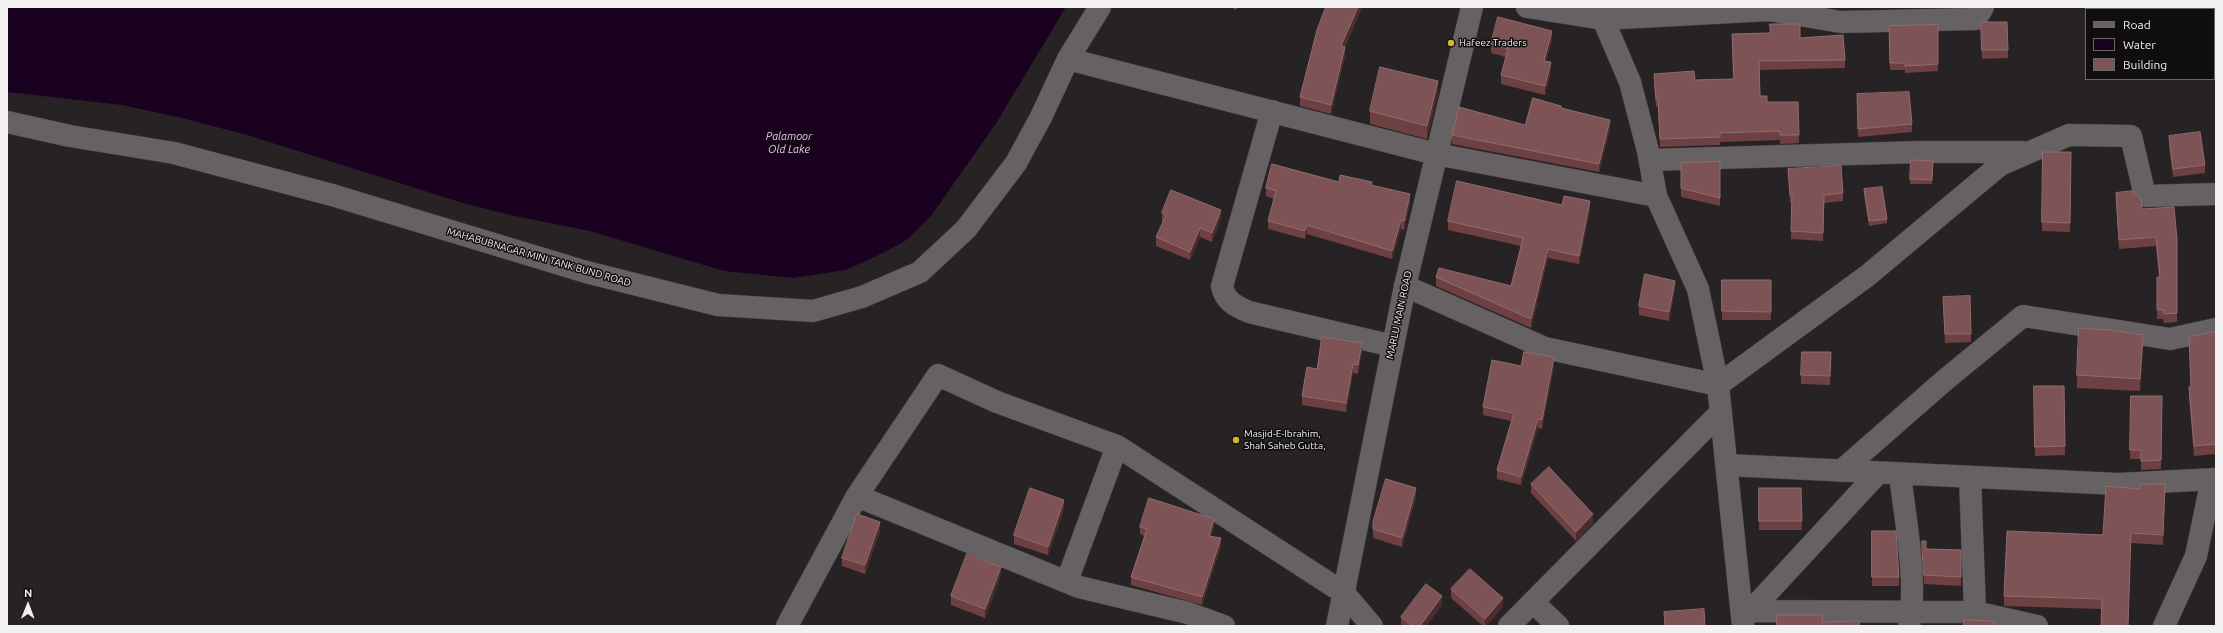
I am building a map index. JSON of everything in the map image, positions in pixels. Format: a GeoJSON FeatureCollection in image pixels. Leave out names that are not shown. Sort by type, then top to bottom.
{"type":"FeatureCollection","features":[{"type":"Feature","properties":{"kind":"street","name":"MAHABUBNAGAR MINI TANK BUND ROAD"},"geometry":{"type":"LineString","coordinates":[[7,122],[70,136],[174,152],[332,195],[586,272],[718,305],[813,311],[862,297],[920,272],[966,229],[1016,163],[1041,117],[1068,59],[1100,7]]}},
{"type":"Feature","properties":{"kind":"street","name":"MARLU MAIN ROAD"},"geometry":{"type":"LineString","coordinates":[[1337,626],[1405,286],[1472,7]]}},
{"type":"Feature","properties":{"kind":"street"},"geometry":{"type":"LineString","coordinates":[[1527,7],[1604,13],[1768,9],[1842,22],[1976,19],[1983,7]]}},
{"type":"Feature","properties":{"kind":"street"},"geometry":{"type":"LineString","coordinates":[[1604,13],[1630,82],[1650,160],[1656,196],[1698,289],[1718,385],[1743,621]]}},
{"type":"Feature","properties":{"kind":"street"},"geometry":{"type":"LineString","coordinates":[[1068,59],[1436,154],[1656,196]]}},
{"type":"Feature","properties":{"kind":"street"},"geometry":{"type":"LineString","coordinates":[[1272,112],[1222,286],[1224,296],[1235,306],[1249,312],[1393,346]]}},
{"type":"Feature","properties":{"kind":"street"},"geometry":{"type":"LineString","coordinates":[[1405,286],[1545,348],[1718,385],[1867,276],[2000,165],[2069,135],[2131,136],[2145,196],[2216,194]]}},
{"type":"Feature","properties":{"kind":"street"},"geometry":{"type":"LineString","coordinates":[[1650,160],[1920,152],[2032,152]]}},
{"type":"Feature","properties":{"kind":"street"},"geometry":{"type":"LineString","coordinates":[[1841,471],[1945,380],[2023,316],[2170,339],[2216,329]]}},
{"type":"Feature","properties":{"kind":"street"},"geometry":{"type":"LineString","coordinates":[[787,626],[857,496],[938,375],[997,402],[1116,446],[1344,593],[1372,626]]}},
{"type":"Feature","properties":{"kind":"street"},"geometry":{"type":"LineString","coordinates":[[1509,626],[1721,412]]}},
{"type":"Feature","properties":{"kind":"street"},"geometry":{"type":"LineString","coordinates":[[1066,582],[1116,446]]}},
{"type":"Feature","properties":{"kind":"street"},"geometry":{"type":"LineString","coordinates":[[1727,465],[2118,484],[2214,479],[2196,556],[2164,626]]}},
{"type":"Feature","properties":{"kind":"street"},"geometry":{"type":"LineString","coordinates":[[1743,621],[1878,473]]}},
{"type":"Feature","properties":{"kind":"street"},"geometry":{"type":"LineString","coordinates":[[1900,474],[1909,552],[1910,619]]}},
{"type":"Feature","properties":{"kind":"street"},"geometry":{"type":"LineString","coordinates":[[1970,477],[1975,612]]}},
{"type":"Feature","properties":{"kind":"street"},"geometry":{"type":"LineString","coordinates":[[857,496],[1079,587],[1188,613],[1224,626]]}},
{"type":"Feature","properties":{"kind":"street"},"geometry":{"type":"LineString","coordinates":[[1533,602],[1558,626]]}},
{"type":"Feature","properties":{"kind":"street"},"geometry":{"type":"LineString","coordinates":[[1743,621],[1910,619],[1975,612],[2036,626]]}},
{"type":"Feature","properties":{"kind":"water","name":"Palamoor Old Lake"},"geometry":{"type":"Polygon","coordinates":[[[7,7],[1066,7],[995,125],[931,216],[908,239],[885,252],[846,270],[793,278],[724,271],[590,231],[515,216],[466,204],[247,135],[182,118],[122,105],[7,92],[7,7]]]}},
{"type":"Feature","properties":{"kind":"building"},"geometry":{"type":"Polygon","coordinates":[[[1326,7],[1358,7],[1341,46],[1345,47],[1331,105],[1300,97],[1317,30],[1326,7]]]}},
{"type":"Feature","properties":{"kind":"building"},"geometry":{"type":"Polygon","coordinates":[[[2216,7],[2216,24],[2215,8],[2160,8],[2216,7]]]}},
{"type":"Feature","properties":{"kind":"building"},"geometry":{"type":"Polygon","coordinates":[[[1498,17],[1552,31],[1544,61],[1551,62],[1545,86],[1501,75],[1508,49],[1491,44],[1498,17]]]}},
{"type":"Feature","properties":{"kind":"building"},"geometry":{"type":"Polygon","coordinates":[[[1981,22],[2007,22],[2008,50],[1982,50],[1981,22]]]}},
{"type":"Feature","properties":{"kind":"building"},"geometry":{"type":"Polygon","coordinates":[[[1770,24],[1800,24],[1800,38],[1843,35],[1845,60],[1759,61],[1760,96],[1767,96],[1767,102],[1798,102],[1799,135],[1780,135],[1780,131],[1720,133],[1720,137],[1660,139],[1658,99],[1656,99],[1654,74],[1694,71],[1695,80],[1734,79],[1732,34],[1770,33],[1770,24]]]}},
{"type":"Feature","properties":{"kind":"building"},"geometry":{"type":"Polygon","coordinates":[[[1938,25],[1938,64],[1905,66],[1905,63],[1890,63],[1889,26],[1938,25]]]}},
{"type":"Feature","properties":{"kind":"building"},"geometry":{"type":"Polygon","coordinates":[[[1380,67],[1438,81],[1427,126],[1370,111],[1380,67]]]}},
{"type":"Feature","properties":{"kind":"building"},"geometry":{"type":"Polygon","coordinates":[[[1909,92],[1912,124],[1858,129],[1857,94],[1909,92]]]}},
{"type":"Feature","properties":{"kind":"building"},"geometry":{"type":"Polygon","coordinates":[[[1533,98],[1561,106],[1561,108],[1610,120],[1599,164],[1452,135],[1459,107],[1525,125],[1533,98]]]}},
{"type":"Feature","properties":{"kind":"building"},"geometry":{"type":"Polygon","coordinates":[[[2200,132],[2205,165],[2173,169],[2169,136],[2200,132]]]}},
{"type":"Feature","properties":{"kind":"building"},"geometry":{"type":"Polygon","coordinates":[[[2043,152],[2071,152],[2070,223],[2042,222],[2043,152]]]}},
{"type":"Feature","properties":{"kind":"building"},"geometry":{"type":"Polygon","coordinates":[[[1911,160],[1933,161],[1932,180],[1910,179],[1911,160]]]}},
{"type":"Feature","properties":{"kind":"building"},"geometry":{"type":"Polygon","coordinates":[[[1720,162],[1720,198],[1681,188],[1681,163],[1720,162]]]}},
{"type":"Feature","properties":{"kind":"building"},"geometry":{"type":"Polygon","coordinates":[[[1272,164],[1339,182],[1340,175],[1372,182],[1371,185],[1410,194],[1404,221],[1401,220],[1392,251],[1307,225],[1305,231],[1268,221],[1276,191],[1266,188],[1272,164]]]}},
{"type":"Feature","properties":{"kind":"building"},"geometry":{"type":"Polygon","coordinates":[[[1841,166],[1843,193],[1824,195],[1823,233],[1791,231],[1792,195],[1790,195],[1788,169],[1841,166]]]}},
{"type":"Feature","properties":{"kind":"building"},"geometry":{"type":"Polygon","coordinates":[[[1457,181],[1562,205],[1564,196],[1590,201],[1579,256],[1548,249],[1531,319],[1436,277],[1439,268],[1511,286],[1523,238],[1448,221],[1457,181]]]}},
{"type":"Feature","properties":{"kind":"building"},"geometry":{"type":"Polygon","coordinates":[[[1882,187],[1887,219],[1869,221],[1864,189],[1882,187]]]}},
{"type":"Feature","properties":{"kind":"building"},"geometry":{"type":"Polygon","coordinates":[[[1171,190],[1221,210],[1212,233],[1200,228],[1190,252],[1156,237],[1166,215],[1162,213],[1171,190]]]}},
{"type":"Feature","properties":{"kind":"building"},"geometry":{"type":"Polygon","coordinates":[[[2133,191],[2141,199],[2142,209],[2174,207],[2177,239],[2177,313],[2164,314],[2163,310],[2157,310],[2157,277],[2160,277],[2156,237],[2119,240],[2116,193],[2133,191]]]}},
{"type":"Feature","properties":{"kind":"building"},"geometry":{"type":"Polygon","coordinates":[[[1645,274],[1675,281],[1669,312],[1639,306],[1645,274]]]}},
{"type":"Feature","properties":{"kind":"building"},"geometry":{"type":"Polygon","coordinates":[[[1722,280],[1771,280],[1771,312],[1722,311],[1722,280]]]}},
{"type":"Feature","properties":{"kind":"building"},"geometry":{"type":"Polygon","coordinates":[[[1970,296],[1971,334],[1945,334],[1943,297],[1970,296]]]}},
{"type":"Feature","properties":{"kind":"building"},"geometry":{"type":"Polygon","coordinates":[[[2079,328],[2111,330],[2143,335],[2140,379],[2077,375],[2079,328]]]}},
{"type":"Feature","properties":{"kind":"building"},"geometry":{"type":"Polygon","coordinates":[[[2216,332],[2216,444],[2194,446],[2189,387],[2191,386],[2189,337],[2216,332]]]}},
{"type":"Feature","properties":{"kind":"building"},"geometry":{"type":"Polygon","coordinates":[[[1322,337],[1362,343],[1358,365],[1353,364],[1346,403],[1302,396],[1307,367],[1317,369],[1322,337]]]}},
{"type":"Feature","properties":{"kind":"building"},"geometry":{"type":"Polygon","coordinates":[[[1524,352],[1554,357],[1542,420],[1538,419],[1521,477],[1497,470],[1514,413],[1483,407],[1492,360],[1521,366],[1524,352]]]}},
{"type":"Feature","properties":{"kind":"building"},"geometry":{"type":"Polygon","coordinates":[[[1802,352],[1831,352],[1830,376],[1801,375],[1802,352]]]}},
{"type":"Feature","properties":{"kind":"building"},"geometry":{"type":"Polygon","coordinates":[[[2034,386],[2064,386],[2065,446],[2035,447],[2034,386]]]}},
{"type":"Feature","properties":{"kind":"building"},"geometry":{"type":"Polygon","coordinates":[[[2131,396],[2162,396],[2161,460],[2141,461],[2141,450],[2130,450],[2131,396]]]}},
{"type":"Feature","properties":{"kind":"building"},"geometry":{"type":"Polygon","coordinates":[[[1549,467],[1593,514],[1576,532],[1531,484],[1549,467]]]}},
{"type":"Feature","properties":{"kind":"building"},"geometry":{"type":"Polygon","coordinates":[[[1386,479],[1416,488],[1402,538],[1373,529],[1373,522],[1386,479]]]}},
{"type":"Feature","properties":{"kind":"building"},"geometry":{"type":"Polygon","coordinates":[[[2165,484],[2163,535],[2131,533],[2128,626],[2101,626],[2102,599],[2004,596],[2007,531],[2103,535],[2106,486],[2140,489],[2140,485],[2165,484]]]}},
{"type":"Feature","properties":{"kind":"building"},"geometry":{"type":"Polygon","coordinates":[[[1030,488],[1064,500],[1048,547],[1014,535],[1030,488]]]}},
{"type":"Feature","properties":{"kind":"building"},"geometry":{"type":"Polygon","coordinates":[[[1759,488],[1801,488],[1802,521],[1759,521],[1759,488]]]}},
{"type":"Feature","properties":{"kind":"building"},"geometry":{"type":"Polygon","coordinates":[[[1149,498],[1214,519],[1209,536],[1221,538],[1202,597],[1131,577],[1147,529],[1140,527],[1149,498]]]}},
{"type":"Feature","properties":{"kind":"building"},"geometry":{"type":"Polygon","coordinates":[[[857,514],[880,522],[865,565],[842,558],[857,514]]]}},
{"type":"Feature","properties":{"kind":"building"},"geometry":{"type":"Polygon","coordinates":[[[1872,531],[1896,531],[1899,577],[1872,577],[1872,531]]]}},
{"type":"Feature","properties":{"kind":"building"},"geometry":{"type":"Polygon","coordinates":[[[1922,541],[1926,541],[1926,549],[1961,550],[1961,577],[1924,575],[1922,541]]]}},
{"type":"Feature","properties":{"kind":"building"},"geometry":{"type":"Polygon","coordinates":[[[967,554],[1001,567],[985,609],[951,596],[967,554]]]}},
{"type":"Feature","properties":{"kind":"building"},"geometry":{"type":"Polygon","coordinates":[[[1470,569],[1503,598],[1485,619],[1451,589],[1470,569]]]}},
{"type":"Feature","properties":{"kind":"building"},"geometry":{"type":"Polygon","coordinates":[[[1426,584],[1442,596],[1420,626],[1413,626],[1401,617],[1426,584]]]}},
{"type":"Feature","properties":{"kind":"building"},"geometry":{"type":"Polygon","coordinates":[[[1704,609],[1705,626],[1665,626],[1664,612],[1704,609]]]}},
{"type":"Feature","properties":{"kind":"building"},"geometry":{"type":"Polygon","coordinates":[[[1777,615],[1822,615],[1822,622],[1859,621],[1860,626],[1777,626],[1777,615]]]}},
{"type":"Feature","properties":{"kind":"building"},"geometry":{"type":"Polygon","coordinates":[[[1964,620],[1994,621],[1994,626],[1964,626],[1964,620]]]}},
{"type":"Feature","properties":{"kind":"place","name":"Hafeez Traders"},"geometry":{"type":"Point","coordinates":[1451,43]}},
{"type":"Feature","properties":{"kind":"place","name":"Masjid-E-Ibrahim, Shah Saheb Gutta,"},"geometry":{"type":"Point","coordinates":[1236,440]}}]}
